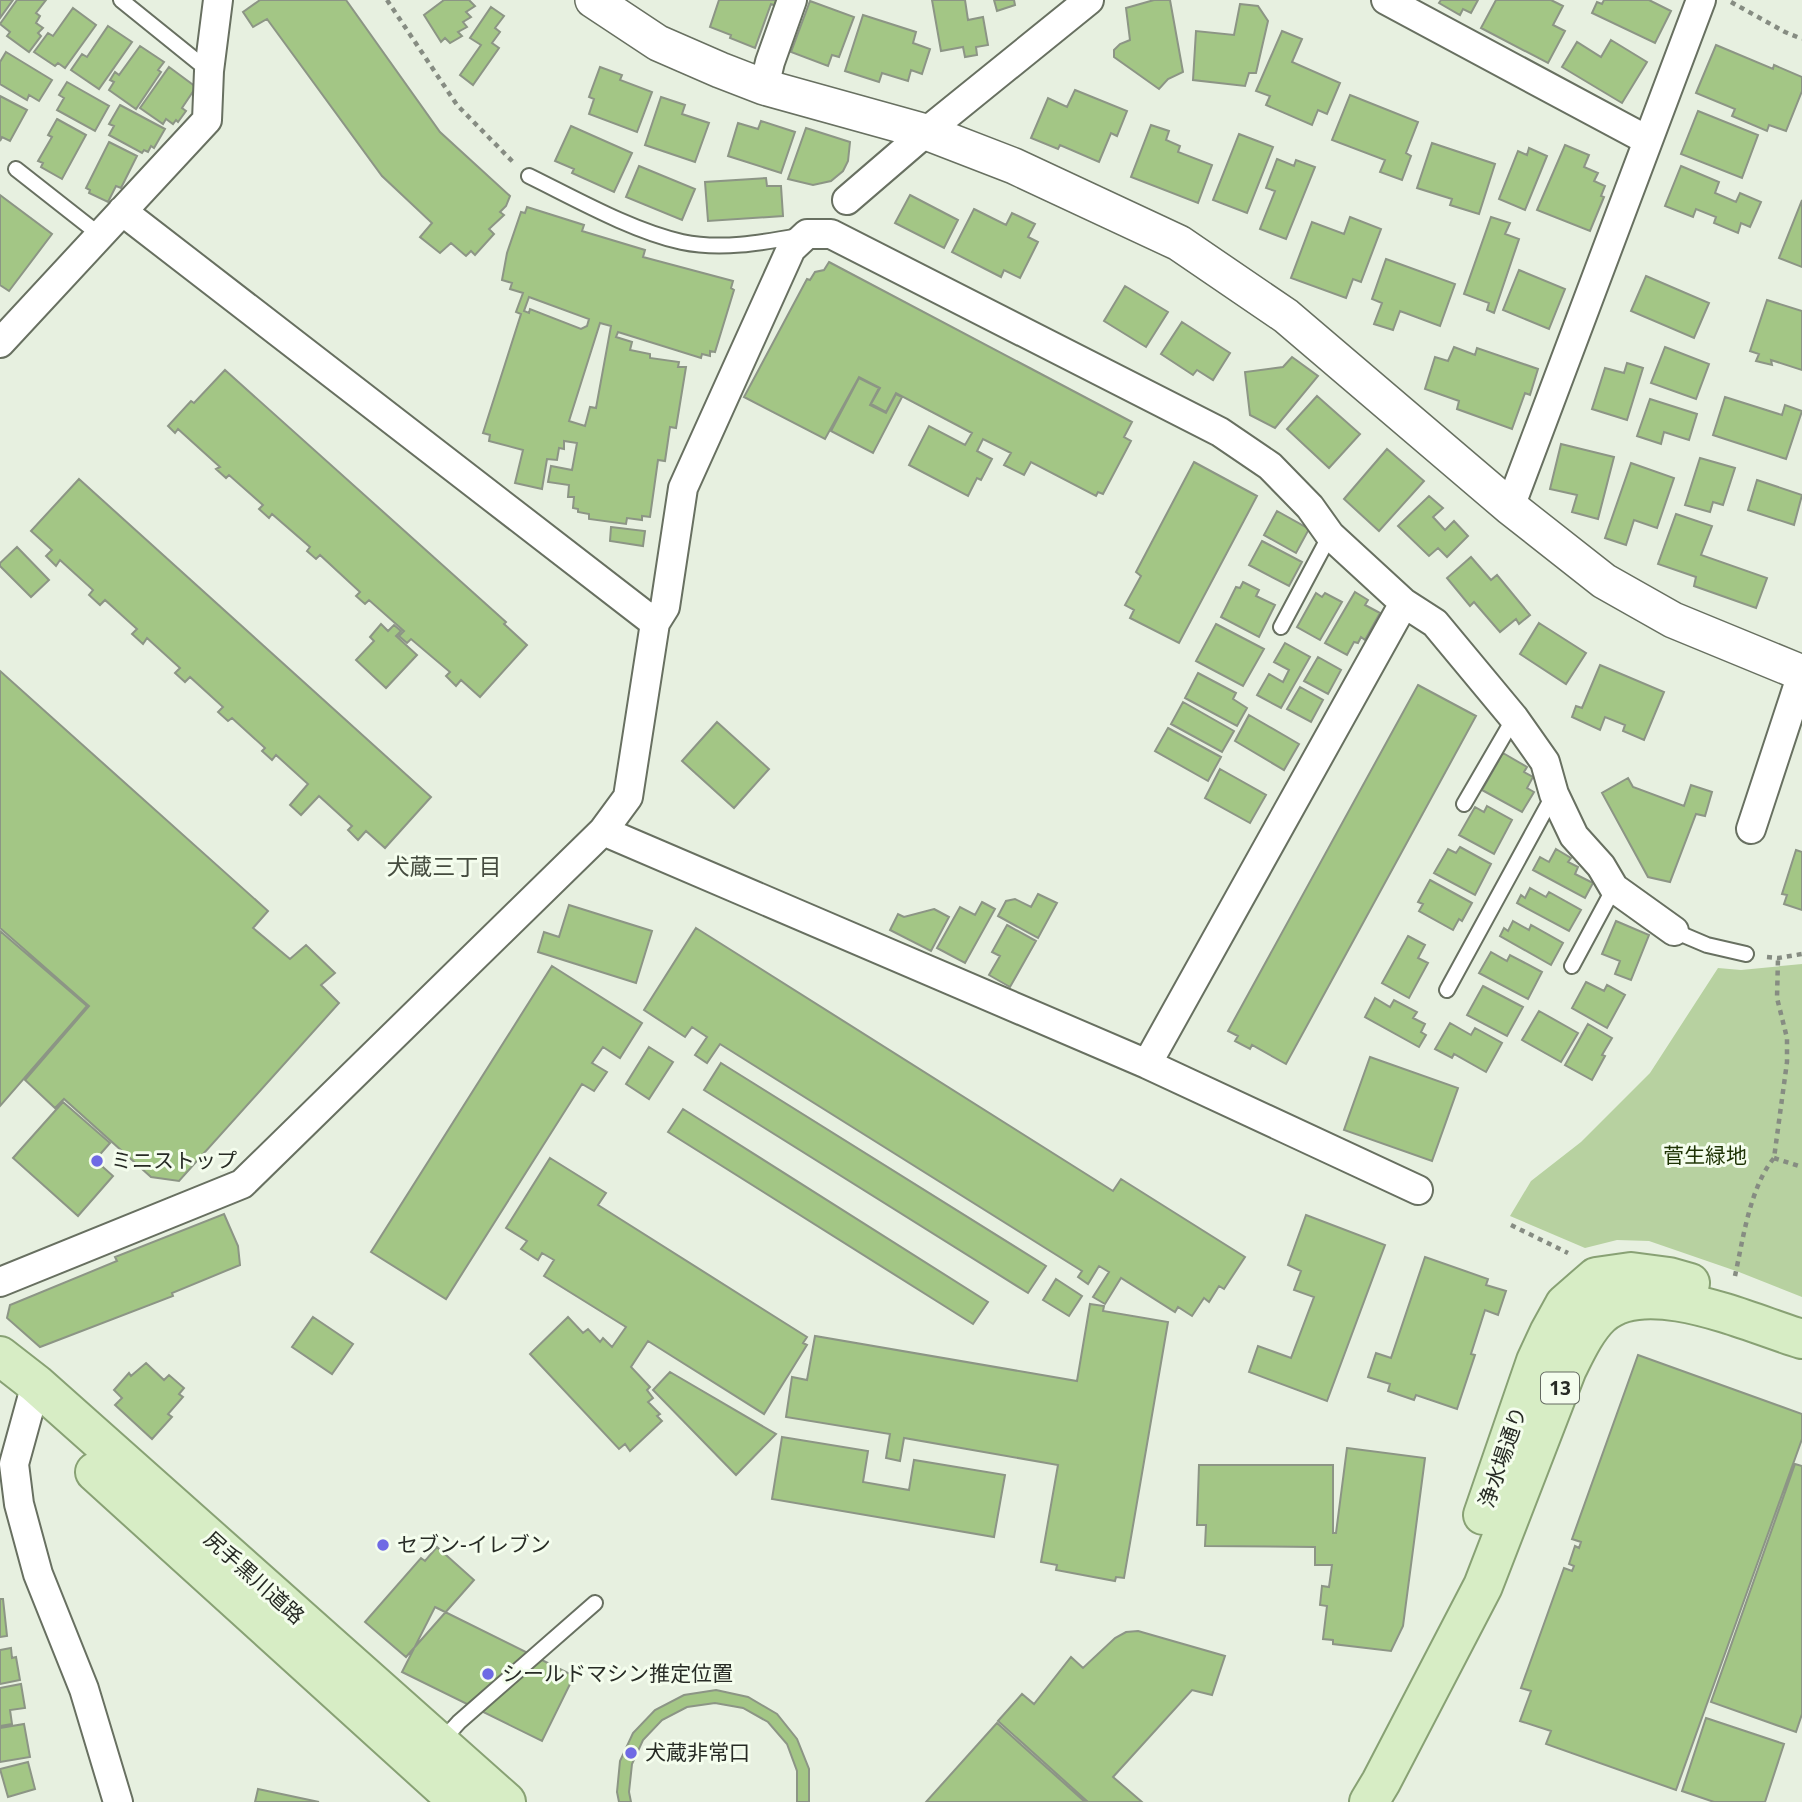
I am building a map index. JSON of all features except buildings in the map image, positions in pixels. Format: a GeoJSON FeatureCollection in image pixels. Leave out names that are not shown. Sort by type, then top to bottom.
{"type":"FeatureCollection","features":[{"type":"Feature","properties":{"kind":"main road","name":"浄水場通り"},"geometry":{"type":"LineString","coordinates":[[1446,1659],[1461,1576],[1536,1361],[1565,1304],[1596,1278],[1631,1272],[1669,1277],[1706,1287],[1802,1321]]}},
{"type":"Feature","properties":{"kind":"main road","name":"浄水場通り"},"geometry":{"type":"LineString","coordinates":[[1369,1802],[1483,1586],[1567,1369],[1584,1338],[1602,1314],[1627,1301],[1660,1298],[1704,1307],[1802,1339]]}},
{"type":"Feature","properties":{"kind":"main road","name":"尻手黒川道路"},"geometry":{"type":"LineString","coordinates":[[0,1356],[21,1395],[459,1802]]}},
{"type":"Feature","properties":{"kind":"main road","name":"尻手黒川道路"},"geometry":{"type":"LineString","coordinates":[[21,1395],[506,1802]]}},
{"type":"Feature","properties":{"kind":"street"},"geometry":{"type":"LineString","coordinates":[[1,342],[207,120],[209,71],[218,0]]}},
{"type":"Feature","properties":{"kind":"street"},"geometry":{"type":"LineString","coordinates":[[593,0],[658,43],[764,87],[926,132],[1014,166],[1179,243],[1286,316],[1510,507],[1604,581],[1673,620],[1802,674],[1751,830]]}},
{"type":"Feature","properties":{"kind":"street"},"geometry":{"type":"LineString","coordinates":[[764,87],[769,62],[792,0]]}},
{"type":"Feature","properties":{"kind":"street"},"geometry":{"type":"LineString","coordinates":[[847,200],[1089,0]]}},
{"type":"Feature","properties":{"kind":"street"},"geometry":{"type":"LineString","coordinates":[[1386,0],[1647,140]]}},
{"type":"Feature","properties":{"kind":"street"},"geometry":{"type":"LineString","coordinates":[[1510,507],[1701,0]]}},
{"type":"Feature","properties":{"kind":"street"},"geometry":{"type":"LineString","coordinates":[[122,211],[655,623]]}},
{"type":"Feature","properties":{"kind":"street"},"geometry":{"type":"LineString","coordinates":[[0,1283],[242,1185],[603,831],[628,797],[655,623],[665,607],[684,488],[791,248],[807,234],[831,234],[1220,432],[1270,466],[1310,507],[1330,535],[1404,603],[1435,623],[1514,718],[1545,762],[1554,794],[1574,836],[1601,866],[1614,888],[1674,931]]}},
{"type":"Feature","properties":{"kind":"street"},"geometry":{"type":"LineString","coordinates":[[1147,1065],[1404,603]]}},
{"type":"Feature","properties":{"kind":"street"},"geometry":{"type":"LineString","coordinates":[[603,831],[1147,1065],[1418,1190]]}},
{"type":"Feature","properties":{"kind":"street"},"geometry":{"type":"LineString","coordinates":[[21,1395],[14,1464],[19,1504],[38,1574],[84,1689],[118,1802]]}},
{"type":"Feature","properties":{"kind":"lane"},"geometry":{"type":"LineString","coordinates":[[121,0],[209,71]]}},
{"type":"Feature","properties":{"kind":"lane"},"geometry":{"type":"LineString","coordinates":[[16,169],[100,235]]}},
{"type":"Feature","properties":{"kind":"lane"},"geometry":{"type":"LineString","coordinates":[[529,176],[624,222],[681,242],[722,245],[758,243],[807,234]]}},
{"type":"Feature","properties":{"kind":"lane"},"geometry":{"type":"LineString","coordinates":[[1281,627],[1330,535]]}},
{"type":"Feature","properties":{"kind":"lane"},"geometry":{"type":"LineString","coordinates":[[1464,804],[1514,718]]}},
{"type":"Feature","properties":{"kind":"lane"},"geometry":{"type":"LineString","coordinates":[[1447,990],[1554,794]]}},
{"type":"Feature","properties":{"kind":"lane"},"geometry":{"type":"LineString","coordinates":[[1572,966],[1614,888]]}},
{"type":"Feature","properties":{"kind":"lane"},"geometry":{"type":"LineString","coordinates":[[1674,931],[1707,944],[1746,954]]}},
{"type":"Feature","properties":{"kind":"lane"},"geometry":{"type":"LineString","coordinates":[[440,1744],[459,1722],[595,1603]]}},
{"type":"Feature","properties":{"kind":"path"},"geometry":{"type":"LineString","coordinates":[[387,0],[457,105],[529,176]]}},
{"type":"Feature","properties":{"kind":"path"},"geometry":{"type":"LineString","coordinates":[[1727,0],[1802,39]]}},
{"type":"Feature","properties":{"kind":"path"},"geometry":{"type":"LineString","coordinates":[[1746,954],[1778,958],[1802,954]]}},
{"type":"Feature","properties":{"kind":"path"},"geometry":{"type":"LineString","coordinates":[[1735,1276],[1757,1188],[1764,1169],[1774,1158],[1787,1062],[1787,1038],[1777,998],[1778,958]]}},
{"type":"Feature","properties":{"kind":"path"},"geometry":{"type":"LineString","coordinates":[[1774,1158],[1802,1167]]}},
{"type":"Feature","properties":{"kind":"path"},"geometry":{"type":"LineString","coordinates":[[1511,1225],[1578,1258]]}},
{"type":"Feature","properties":{"kind":"green space","name":"菅生緑地"},"geometry":{"type":"Polygon","coordinates":[[[1802,964],[1802,1297],[1649,1241],[1617,1240],[1585,1248],[1510,1216],[1531,1181],[1581,1142],[1650,1073],[1718,968],[1741,970],[1802,964]]]}},
{"type":"Feature","properties":{"kind":"place","name":"ミニストップ"},"geometry":{"type":"Point","coordinates":[97,1161]}},
{"type":"Feature","properties":{"kind":"place","name":"セブン-イレブン"},"geometry":{"type":"Point","coordinates":[383,1545]}},
{"type":"Feature","properties":{"kind":"place","name":"シールドマシン推定位置"},"geometry":{"type":"Point","coordinates":[488,1674]}},
{"type":"Feature","properties":{"kind":"place","name":"犬蔵非常口"},"geometry":{"type":"Point","coordinates":[631,1753]}},
{"type":"Feature","properties":{"kind":"district","name":"犬蔵三丁目"},"geometry":{"type":"Point","coordinates":[444,867]}}]}
